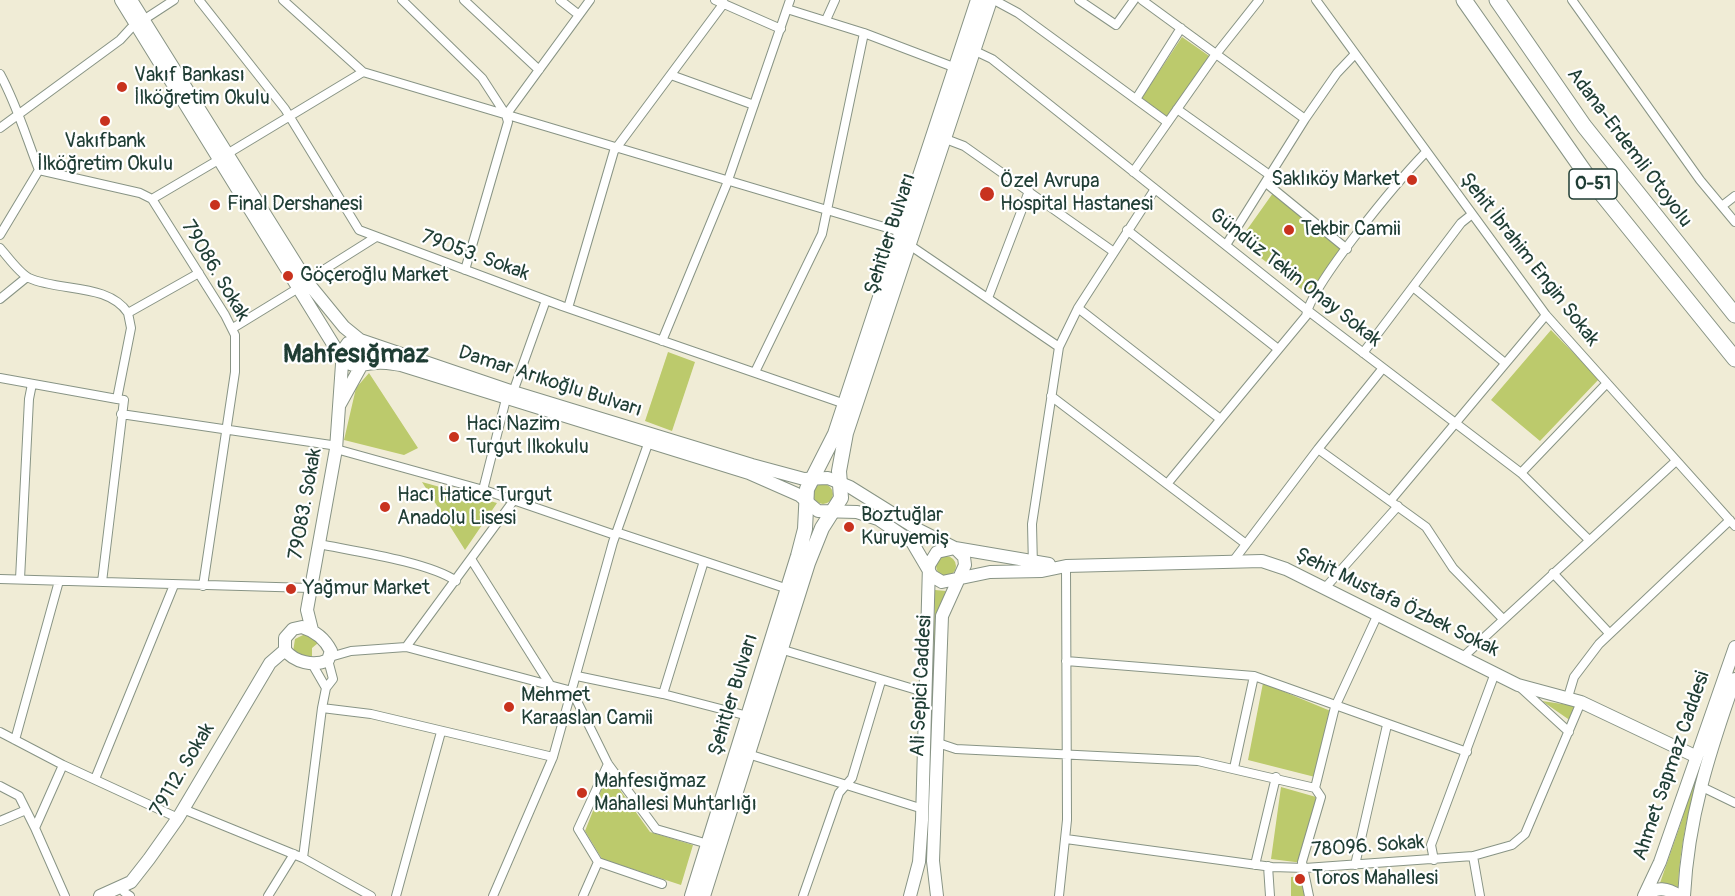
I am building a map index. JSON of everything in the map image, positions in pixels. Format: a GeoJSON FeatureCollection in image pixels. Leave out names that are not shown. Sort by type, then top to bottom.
{"type":"FeatureCollection","features":[{"type":"Feature","properties":{"kind":"highway","name":"O-51"},"geometry":{"type":"LineString","coordinates":[[1464,0],[1588,177],[1663,273],[1735,359]]}},
{"type":"Feature","properties":{"kind":"highway","name":"Adana-Erdemli Otoyolu"},"geometry":{"type":"LineString","coordinates":[[1497,0],[1584,126],[1735,315]]}},
{"type":"Feature","properties":{"kind":"main road","name":"Damar Arıkoğlu Bulvarı"},"geometry":{"type":"LineString","coordinates":[[121,0],[140,22],[303,284],[344,359]]}},
{"type":"Feature","properties":{"kind":"main road","name":"Damar Arıkoğlu Bulvarı"},"geometry":{"type":"LineString","coordinates":[[131,0],[140,22]]}},
{"type":"Feature","properties":{"kind":"main road","name":"Şehitler Bulvarı"},"geometry":{"type":"LineString","coordinates":[[841,483],[840,471],[846,433],[978,0]]}},
{"type":"Feature","properties":{"kind":"main road","name":"Şehitler Bulvarı"},"geometry":{"type":"LineString","coordinates":[[814,477],[832,442],[992,0]]}},
{"type":"Feature","properties":{"kind":"main road","name":"Damar Arıkoğlu Bulvarı"},"geometry":{"type":"LineString","coordinates":[[303,284],[360,340],[648,444],[748,473],[792,491],[806,503]]}},
{"type":"Feature","properties":{"kind":"main road"},"geometry":{"type":"LineString","coordinates":[[340,404],[361,366],[368,361],[370,353],[367,345],[360,340],[351,341],[345,346],[344,359],[349,365],[361,366]]}},
{"type":"Feature","properties":{"kind":"main road","name":"79083. Sokak"},"geometry":{"type":"LineString","coordinates":[[307,610],[336,449],[344,359]]}},
{"type":"Feature","properties":{"kind":"main road","name":"Damar Arıkoğlu Bulvarı"},"geometry":{"type":"LineString","coordinates":[[361,366],[377,363],[401,365],[780,473],[804,479],[814,477]]}},
{"type":"Feature","properties":{"kind":"main road"},"geometry":{"type":"LineString","coordinates":[[1033,566],[955,548],[918,530],[841,483],[822,476],[814,477],[807,489],[806,503],[818,511],[857,512],[878,519],[912,542],[932,576],[942,582],[1033,566],[1065,566]]}},
{"type":"Feature","properties":{"kind":"main road"},"geometry":{"type":"LineString","coordinates":[[833,512],[841,498],[841,483]]}},
{"type":"Feature","properties":{"kind":"main road","name":"Şehitler Bulvarı"},"geometry":{"type":"LineString","coordinates":[[692,896],[788,589],[805,528],[806,503]]}},
{"type":"Feature","properties":{"kind":"main road","name":"Şehitler Bulvarı"},"geometry":{"type":"LineString","coordinates":[[703,896],[813,549],[822,528],[833,512]]}},
{"type":"Feature","properties":{"kind":"main road"},"geometry":{"type":"LineString","coordinates":[[929,570],[930,560],[937,552],[955,548]]}},
{"type":"Feature","properties":{"kind":"main road"},"geometry":{"type":"LineString","coordinates":[[955,548],[964,558],[965,565],[960,579]]}},
{"type":"Feature","properties":{"kind":"main road","name":"Şehit Mustafa Özbek Sokak"},"geometry":{"type":"LineString","coordinates":[[1065,566],[1262,561],[1287,569],[1518,685],[1568,696],[1695,756]]}},
{"type":"Feature","properties":{"kind":"main road","name":"Ali Sepici Caddesi"},"geometry":{"type":"LineString","coordinates":[[910,896],[919,862],[923,809],[929,570]]}},
{"type":"Feature","properties":{"kind":"main road","name":"Ali Sepici Caddesi"},"geometry":{"type":"LineString","coordinates":[[937,896],[933,861],[942,615],[960,579]]}},
{"type":"Feature","properties":{"kind":"main road"},"geometry":{"type":"LineString","coordinates":[[307,610],[312,630],[329,654],[311,662],[297,661],[285,650],[285,638],[307,610]]}},
{"type":"Feature","properties":{"kind":"main road"},"geometry":{"type":"LineString","coordinates":[[293,629],[302,627],[312,630]]}},
{"type":"Feature","properties":{"kind":"main road","name":"Ahmet Sapmaz Caddesi"},"geometry":{"type":"LineString","coordinates":[[1645,896],[1660,862],[1695,756],[1735,647]]}},
{"type":"Feature","properties":{"kind":"main road","name":"79112. Sokak"},"geometry":{"type":"LineString","coordinates":[[100,896],[128,891],[181,813],[267,668],[285,650]]}},
{"type":"Feature","properties":{"kind":"main road","name":"Ahmet Sapmaz Caddesi"},"geometry":{"type":"LineString","coordinates":[[1684,896],[1687,848],[1700,786],[1706,761],[1735,679]]}},
{"type":"Feature","properties":{"kind":"main road"},"geometry":{"type":"LineString","coordinates":[[1645,896],[1656,889],[1664,889],[1679,896]]}},
{"type":"Feature","properties":{"kind":"street"},"geometry":{"type":"LineString","coordinates":[[0,128],[120,40],[140,22],[174,0]]}},
{"type":"Feature","properties":{"kind":"street","name":"79053. Sokak"},"geometry":{"type":"LineString","coordinates":[[199,0],[289,115],[359,230],[568,308],[845,404]]}},
{"type":"Feature","properties":{"kind":"street"},"geometry":{"type":"LineString","coordinates":[[284,0],[363,72],[827,209],[905,238],[1059,347]]}},
{"type":"Feature","properties":{"kind":"street"},"geometry":{"type":"LineString","coordinates":[[402,0],[482,78],[506,115],[508,122],[465,270]]}},
{"type":"Feature","properties":{"kind":"street"},"geometry":{"type":"LineString","coordinates":[[464,0],[539,70]]}},
{"type":"Feature","properties":{"kind":"street"},"geometry":{"type":"LineString","coordinates":[[561,0],[579,15]]}},
{"type":"Feature","properties":{"kind":"street"},"geometry":{"type":"LineString","coordinates":[[506,115],[590,0]]}},
{"type":"Feature","properties":{"kind":"street"},"geometry":{"type":"LineString","coordinates":[[826,20],[835,0]]}},
{"type":"Feature","properties":{"kind":"street"},"geometry":{"type":"LineString","coordinates":[[992,0],[1018,14],[1167,122]]}},
{"type":"Feature","properties":{"kind":"street"},"geometry":{"type":"LineString","coordinates":[[1079,0],[1116,25],[1134,0]]}},
{"type":"Feature","properties":{"kind":"street"},"geometry":{"type":"LineString","coordinates":[[1142,0],[1305,119]]}},
{"type":"Feature","properties":{"kind":"street","name":"Şehit İbrahim Engin Sokak"},"geometry":{"type":"LineString","coordinates":[[1316,0],[1425,153],[1546,315],[1732,523]]}},
{"type":"Feature","properties":{"kind":"street"},"geometry":{"type":"LineString","coordinates":[[1572,0],[1735,222]]}},
{"type":"Feature","properties":{"kind":"street"},"geometry":{"type":"LineString","coordinates":[[1133,172],[1216,54],[1257,1]]}},
{"type":"Feature","properties":{"kind":"street"},"geometry":{"type":"LineString","coordinates":[[568,308],[617,148],[671,75],[719,2],[781,28]]}},
{"type":"Feature","properties":{"kind":"street"},"geometry":{"type":"LineString","coordinates":[[663,340],[728,179],[788,4],[956,68]]}},
{"type":"Feature","properties":{"kind":"street"},"geometry":{"type":"LineString","coordinates":[[1136,99],[1181,28]]}},
{"type":"Feature","properties":{"kind":"street"},"geometry":{"type":"LineString","coordinates":[[755,372],[822,234],[864,33]]}},
{"type":"Feature","properties":{"kind":"street","name":"Gündüz Tekin Onay Sokak"},"geometry":{"type":"LineString","coordinates":[[972,50],[992,59],[1307,309],[1521,473],[1589,540]]}},
{"type":"Feature","properties":{"kind":"street"},"geometry":{"type":"LineString","coordinates":[[1226,244],[1305,119],[1337,73],[1355,54]]}},
{"type":"Feature","properties":{"kind":"street"},"geometry":{"type":"LineString","coordinates":[[39,170],[140,193],[152,199],[363,72]]}},
{"type":"Feature","properties":{"kind":"street"},"geometry":{"type":"LineString","coordinates":[[0,74],[18,106],[39,170]]}},
{"type":"Feature","properties":{"kind":"street"},"geometry":{"type":"LineString","coordinates":[[671,75],[754,105]]}},
{"type":"Feature","properties":{"kind":"street"},"geometry":{"type":"LineString","coordinates":[[1177,110],[1268,179],[1347,249]]}},
{"type":"Feature","properties":{"kind":"street"},"geometry":{"type":"LineString","coordinates":[[943,138],[964,146],[1114,252]]}},
{"type":"Feature","properties":{"kind":"street"},"geometry":{"type":"LineString","coordinates":[[1167,484],[1219,418],[1306,316],[1307,309],[1347,249],[1405,174],[1425,153]]}},
{"type":"Feature","properties":{"kind":"street"},"geometry":{"type":"LineString","coordinates":[[0,235],[39,170]]}},
{"type":"Feature","properties":{"kind":"street"},"geometry":{"type":"LineString","coordinates":[[1033,566],[1032,524],[1059,347],[1078,308],[1155,189]]}},
{"type":"Feature","properties":{"kind":"street"},"geometry":{"type":"LineString","coordinates":[[988,298],[1029,191]]}},
{"type":"Feature","properties":{"kind":"street"},"geometry":{"type":"LineString","coordinates":[[1722,206],[1735,196]]}},
{"type":"Feature","properties":{"kind":"street","name":"79086. Sokak"},"geometry":{"type":"LineString","coordinates":[[152,199],[232,328],[235,372],[203,586]]}},
{"type":"Feature","properties":{"kind":"street"},"geometry":{"type":"LineString","coordinates":[[1364,352],[1461,223],[1471,215]]}},
{"type":"Feature","properties":{"kind":"street"},"geometry":{"type":"LineString","coordinates":[[1127,230],[1278,348]]}},
{"type":"Feature","properties":{"kind":"street"},"geometry":{"type":"LineString","coordinates":[[232,328],[376,237]]}},
{"type":"Feature","properties":{"kind":"street"},"geometry":{"type":"LineString","coordinates":[[0,248],[27,277],[104,295],[121,303],[128,313],[131,328],[117,399]]}},
{"type":"Feature","properties":{"kind":"street"},"geometry":{"type":"LineString","coordinates":[[128,313],[199,273]]}},
{"type":"Feature","properties":{"kind":"street"},"geometry":{"type":"LineString","coordinates":[[0,299],[27,277]]}},
{"type":"Feature","properties":{"kind":"street"},"geometry":{"type":"LineString","coordinates":[[1413,287],[1505,363]]}},
{"type":"Feature","properties":{"kind":"street"},"geometry":{"type":"LineString","coordinates":[[483,490],[509,395],[546,300]]}},
{"type":"Feature","properties":{"kind":"street"},"geometry":{"type":"LineString","coordinates":[[1078,308],[1219,418]]}},
{"type":"Feature","properties":{"kind":"street"},"geometry":{"type":"LineString","coordinates":[[1324,588],[1395,503],[1455,423],[1546,315]]}},
{"type":"Feature","properties":{"kind":"street"},"geometry":{"type":"LineString","coordinates":[[1234,560],[1383,368]]}},
{"type":"Feature","properties":{"kind":"street"},"geometry":{"type":"LineString","coordinates":[[0,378],[124,400],[102,582]]}},
{"type":"Feature","properties":{"kind":"street"},"geometry":{"type":"LineString","coordinates":[[1521,473],[1607,383]]}},
{"type":"Feature","properties":{"kind":"street"},"geometry":{"type":"LineString","coordinates":[[20,579],[29,399],[32,384]]}},
{"type":"Feature","properties":{"kind":"street"},"geometry":{"type":"LineString","coordinates":[[1051,396],[1246,544]]}},
{"type":"Feature","properties":{"kind":"street"},"geometry":{"type":"LineString","coordinates":[[121,414],[329,444],[336,449],[483,490],[788,589]]}},
{"type":"Feature","properties":{"kind":"street"},"geometry":{"type":"LineString","coordinates":[[493,896],[552,757],[617,534],[648,444]]}},
{"type":"Feature","properties":{"kind":"street"},"geometry":{"type":"LineString","coordinates":[[1318,449],[1426,526],[1453,568],[1503,619]]}},
{"type":"Feature","properties":{"kind":"street"},"geometry":{"type":"LineString","coordinates":[[1463,657],[1676,461]]}},
{"type":"Feature","properties":{"kind":"street"},"geometry":{"type":"LineString","coordinates":[[406,647],[514,500]]}},
{"type":"Feature","properties":{"kind":"street"},"geometry":{"type":"LineString","coordinates":[[1568,696],[1574,677],[1609,633],[1732,523]]}},
{"type":"Feature","properties":{"kind":"street"},"geometry":{"type":"LineString","coordinates":[[319,544],[405,563],[456,580]]}},
{"type":"Feature","properties":{"kind":"street"},"geometry":{"type":"LineString","coordinates":[[471,559],[549,683]]}},
{"type":"Feature","properties":{"kind":"street"},"geometry":{"type":"LineString","coordinates":[[663,694],[704,561]]}},
{"type":"Feature","properties":{"kind":"street"},"geometry":{"type":"LineString","coordinates":[[1059,896],[1066,839],[1065,566]]}},
{"type":"Feature","properties":{"kind":"street"},"geometry":{"type":"LineString","coordinates":[[1553,573],[1609,633]]}},
{"type":"Feature","properties":{"kind":"street"},"geometry":{"type":"LineString","coordinates":[[0,579],[310,588]]}},
{"type":"Feature","properties":{"kind":"street"},"geometry":{"type":"LineString","coordinates":[[15,740],[59,581]]}},
{"type":"Feature","properties":{"kind":"street"},"geometry":{"type":"LineString","coordinates":[[95,779],[174,585]]}},
{"type":"Feature","properties":{"kind":"street"},"geometry":{"type":"LineString","coordinates":[[1315,788],[1335,706],[1378,614]]}},
{"type":"Feature","properties":{"kind":"street"},"geometry":{"type":"LineString","coordinates":[[268,896],[299,856],[322,708],[326,688],[333,680],[329,654],[351,651],[406,647],[549,683],[572,692],[608,764],[656,829],[708,844]]}},
{"type":"Feature","properties":{"kind":"street"},"geometry":{"type":"LineString","coordinates":[[780,649],[927,693]]}},
{"type":"Feature","properties":{"kind":"street"},"geometry":{"type":"LineString","coordinates":[[1066,661],[1254,676],[1467,752]]}},
{"type":"Feature","properties":{"kind":"street"},"geometry":{"type":"LineString","coordinates":[[311,662],[326,688]]}},
{"type":"Feature","properties":{"kind":"street"},"geometry":{"type":"LineString","coordinates":[[1434,860],[1431,845],[1495,673]]}},
{"type":"Feature","properties":{"kind":"street"},"geometry":{"type":"LineString","coordinates":[[577,676],[663,694],[748,716]]}},
{"type":"Feature","properties":{"kind":"street"},"geometry":{"type":"LineString","coordinates":[[1234,768],[1254,676]]}},
{"type":"Feature","properties":{"kind":"street"},"geometry":{"type":"LineString","coordinates":[[803,896],[840,793],[852,778],[881,681]]}},
{"type":"Feature","properties":{"kind":"street"},"geometry":{"type":"LineString","coordinates":[[1518,685],[1569,732]]}},
{"type":"Feature","properties":{"kind":"street","name":"78096. Sokak"},"geometry":{"type":"LineString","coordinates":[[1066,839],[1256,866],[1305,868],[1473,856],[1512,845],[1525,834],[1581,702]]}},
{"type":"Feature","properties":{"kind":"street"},"geometry":{"type":"LineString","coordinates":[[322,708],[370,714],[552,757]]}},
{"type":"Feature","properties":{"kind":"street"},"geometry":{"type":"LineString","coordinates":[[1355,865],[1387,725]]}},
{"type":"Feature","properties":{"kind":"street"},"geometry":{"type":"LineString","coordinates":[[0,732],[95,779],[299,856],[371,896]]}},
{"type":"Feature","properties":{"kind":"street"},"geometry":{"type":"LineString","coordinates":[[396,896],[441,732]]}},
{"type":"Feature","properties":{"kind":"street"},"geometry":{"type":"LineString","coordinates":[[938,742],[956,749],[1198,761],[1276,777],[1315,788],[1321,797],[1302,862],[1309,896]]}},
{"type":"Feature","properties":{"kind":"street"},"geometry":{"type":"LineString","coordinates":[[748,754],[923,809]]}},
{"type":"Feature","properties":{"kind":"street"},"geometry":{"type":"LineString","coordinates":[[608,764],[578,829],[598,862],[662,884]]}},
{"type":"Feature","properties":{"kind":"street"},"geometry":{"type":"LineString","coordinates":[[35,828],[63,765]]}},
{"type":"Feature","properties":{"kind":"street"},"geometry":{"type":"LineString","coordinates":[[1256,866],[1276,777]]}},
{"type":"Feature","properties":{"kind":"street"},"geometry":{"type":"LineString","coordinates":[[0,786],[19,796],[65,896]]}},
{"type":"Feature","properties":{"kind":"street"},"geometry":{"type":"LineString","coordinates":[[1700,786],[1735,802]]}},
{"type":"Feature","properties":{"kind":"street"},"geometry":{"type":"LineString","coordinates":[[0,821],[26,810]]}},
{"type":"Feature","properties":{"kind":"street"},"geometry":{"type":"LineString","coordinates":[[1473,856],[1480,896]]}},
{"type":"Feature","properties":{"kind":"street"},"geometry":{"type":"LineString","coordinates":[[583,896],[598,862]]}},
{"type":"Feature","properties":{"kind":"street"},"geometry":{"type":"LineString","coordinates":[[1268,866],[1270,896]]}},
{"type":"Feature","properties":{"kind":"green space"},"geometry":{"type":"Polygon","coordinates":[[[1182,37],[1212,58],[1169,119],[1141,99],[1182,37]]]}},
{"type":"Feature","properties":{"kind":"green space"},"geometry":{"type":"Polygon","coordinates":[[[1273,193],[1344,246],[1309,295],[1239,241],[1273,193]]]}},
{"type":"Feature","properties":{"kind":"green space"},"geometry":{"type":"Polygon","coordinates":[[[1551,330],[1599,379],[1540,441],[1491,400],[1551,330]]]}},
{"type":"Feature","properties":{"kind":"green space"},"geometry":{"type":"Polygon","coordinates":[[[668,352],[695,362],[672,431],[645,421],[668,352]]]}},
{"type":"Feature","properties":{"kind":"green space"},"geometry":{"type":"Polygon","coordinates":[[[369,373],[418,448],[404,455],[344,440],[356,388],[369,373]]]}},
{"type":"Feature","properties":{"kind":"green space"},"geometry":{"type":"Polygon","coordinates":[[[422,482],[497,503],[465,550],[422,482]]]}},
{"type":"Feature","properties":{"kind":"green space"},"geometry":{"type":"Polygon","coordinates":[[[823,484],[830,487],[833,494],[830,501],[823,504],[816,501],[813,494],[816,487],[823,484]]]}},
{"type":"Feature","properties":{"kind":"green space"},"geometry":{"type":"Polygon","coordinates":[[[942,556],[950,556],[956,562],[956,570],[950,576],[942,576],[936,570],[936,562],[942,556]]]}},
{"type":"Feature","properties":{"kind":"green space"},"geometry":{"type":"Polygon","coordinates":[[[935,590],[946,591],[937,613],[933,698],[935,590]]]}},
{"type":"Feature","properties":{"kind":"green space"},"geometry":{"type":"Polygon","coordinates":[[[307,633],[318,643],[312,648],[312,659],[293,652],[295,639],[307,633]]]}},
{"type":"Feature","properties":{"kind":"green space"},"geometry":{"type":"Polygon","coordinates":[[[1735,660],[1735,668],[1691,803],[1678,887],[1660,883],[1682,820],[1699,758],[1735,660]]]}},
{"type":"Feature","properties":{"kind":"green space"},"geometry":{"type":"Polygon","coordinates":[[[1263,683],[1333,712],[1315,777],[1248,760],[1263,683]]]}},
{"type":"Feature","properties":{"kind":"green space"},"geometry":{"type":"Polygon","coordinates":[[[1542,701],[1576,706],[1571,721],[1542,701]]]}},
{"type":"Feature","properties":{"kind":"green space"},"geometry":{"type":"Polygon","coordinates":[[[608,773],[650,832],[693,845],[681,885],[602,859],[585,831],[608,773]]]}},
{"type":"Feature","properties":{"kind":"green space"},"geometry":{"type":"Polygon","coordinates":[[[1281,787],[1316,797],[1303,863],[1271,859],[1281,787]]]}},
{"type":"Feature","properties":{"kind":"green space"},"geometry":{"type":"Polygon","coordinates":[[[1306,876],[1306,896],[1291,896],[1291,877],[1306,876]]]}},
{"type":"Feature","properties":{"kind":"place","name":"Vakıf Bankası İlköğretim Okulu"},"geometry":{"type":"Point","coordinates":[122,87]}},
{"type":"Feature","properties":{"kind":"place","name":"Vakıfbank İlköğretim Okulu"},"geometry":{"type":"Point","coordinates":[105,121]}},
{"type":"Feature","properties":{"kind":"place","name":"Saklıköy Market"},"geometry":{"type":"Point","coordinates":[1412,180]}},
{"type":"Feature","properties":{"kind":"place","name":"Özel Avrupa Hospital Hastanesi"},"geometry":{"type":"Point","coordinates":[987,194]}},
{"type":"Feature","properties":{"kind":"place","name":"Final Dershanesi"},"geometry":{"type":"Point","coordinates":[215,205]}},
{"type":"Feature","properties":{"kind":"place","name":"Tekbir Camii"},"geometry":{"type":"Point","coordinates":[1289,230]}},
{"type":"Feature","properties":{"kind":"place","name":"Göçeroğlu Market"},"geometry":{"type":"Point","coordinates":[288,276]}},
{"type":"Feature","properties":{"kind":"place","name":"Haci Nazim Turgut Ilkokulu"},"geometry":{"type":"Point","coordinates":[454,437]}},
{"type":"Feature","properties":{"kind":"place","name":"Hacı Hatice Turgut Anadolu Lisesi"},"geometry":{"type":"Point","coordinates":[385,507]}},
{"type":"Feature","properties":{"kind":"place","name":"Boztuğlar Kuruyemiş"},"geometry":{"type":"Point","coordinates":[849,527]}},
{"type":"Feature","properties":{"kind":"place","name":"Yağmur Market"},"geometry":{"type":"Point","coordinates":[291,589]}},
{"type":"Feature","properties":{"kind":"place","name":"Mehmet Karaaslan Camii"},"geometry":{"type":"Point","coordinates":[509,707]}},
{"type":"Feature","properties":{"kind":"place","name":"Mahfesığmaz Mahallesi Muhtarlığı"},"geometry":{"type":"Point","coordinates":[582,793]}},
{"type":"Feature","properties":{"kind":"place","name":"Toros Mahallesi"},"geometry":{"type":"Point","coordinates":[1300,879]}},
{"type":"Feature","properties":{"kind":"district","name":"Mahfesığmaz"},"geometry":{"type":"Point","coordinates":[356,355]}}]}
